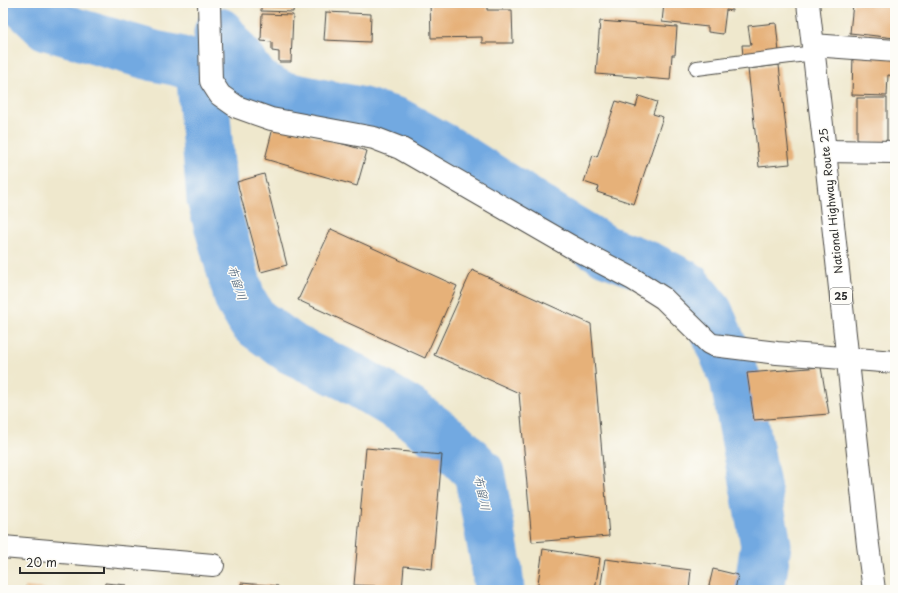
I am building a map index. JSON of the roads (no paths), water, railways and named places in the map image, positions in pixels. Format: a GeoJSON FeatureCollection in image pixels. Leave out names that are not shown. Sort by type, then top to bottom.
{"type":"FeatureCollection","features":[{"type":"Feature","properties":{"kind":"main road"},"geometry":{"type":"LineString","coordinates":[[209,3],[211,81],[220,95],[237,108],[271,119],[374,138],[400,148],[663,298],[709,343],[777,353],[895,362]]}},
{"type":"Feature","properties":{"kind":"main road","name":"National Highway Route 25"},"geometry":{"type":"LineString","coordinates":[[808,3],[874,590]]}},
{"type":"Feature","properties":{"kind":"main road"},"geometry":{"type":"LineString","coordinates":[[814,49],[895,51]]}},
{"type":"Feature","properties":{"kind":"main road"},"geometry":{"type":"LineString","coordinates":[[825,151],[895,152]]}},
{"type":"Feature","properties":{"kind":"main road"},"geometry":{"type":"LineString","coordinates":[[3,547],[213,565]]}},
{"type":"Feature","properties":{"kind":"lane"},"geometry":{"type":"LineString","coordinates":[[697,68],[814,49]]}},
{"type":"Feature","properties":{"kind":"waterway","name":"布留川"},"geometry":{"type":"LineString","coordinates":[[24,3],[47,25],[201,68]]}},
{"type":"Feature","properties":{"kind":"waterway"},"geometry":{"type":"LineString","coordinates":[[219,33],[256,83],[280,96],[359,112],[397,123],[444,149],[606,251],[649,267],[686,286],[708,313],[735,378],[766,545],[759,590]]}},
{"type":"Feature","properties":{"kind":"waterway","name":"布留川"},"geometry":{"type":"LineString","coordinates":[[201,68],[212,199],[240,299],[253,321],[292,349],[352,378],[409,412],[450,443],[479,472],[497,569],[499,590]]}}]}
